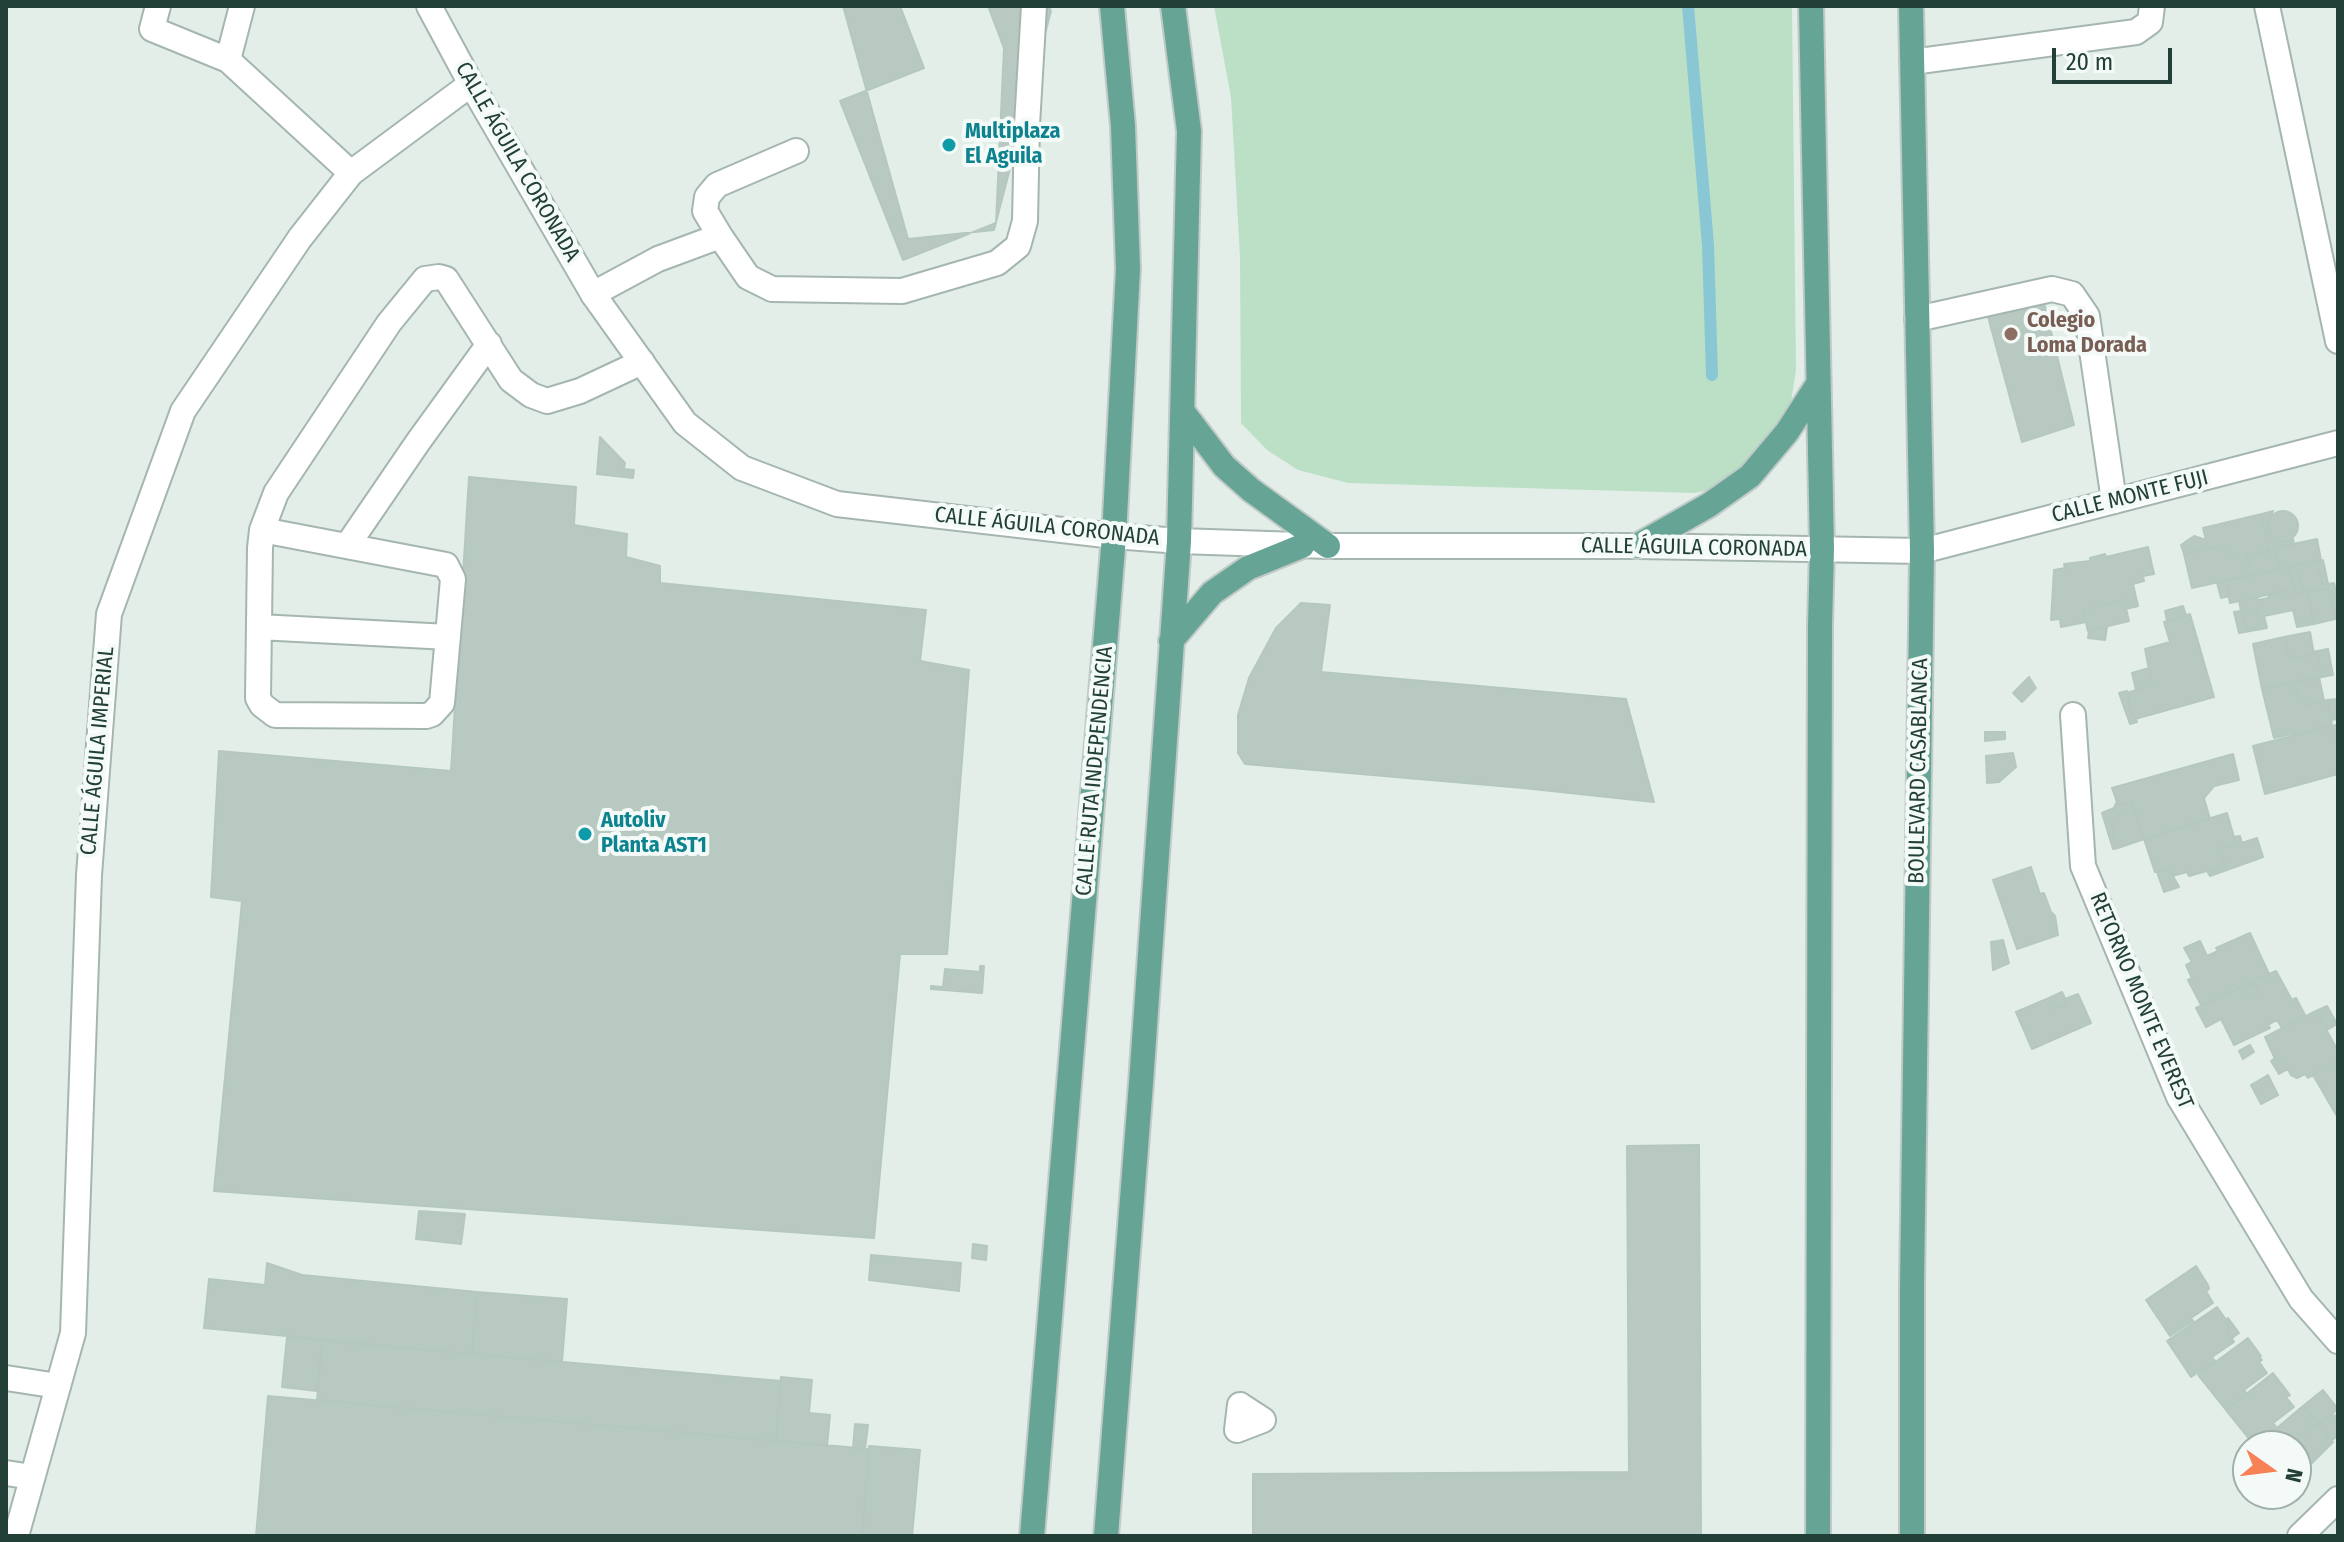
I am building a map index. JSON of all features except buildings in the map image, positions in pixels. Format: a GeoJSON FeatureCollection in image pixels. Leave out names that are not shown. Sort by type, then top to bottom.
{"type":"FeatureCollection","features":[{"type":"Feature","properties":{"kind":"main road","name":"CALLE RUTA INDEPENDENCIA"},"geometry":{"type":"LineString","coordinates":[[1032,1536],[1114,536],[1128,269],[1123,126],[1112,6]]}},
{"type":"Feature","properties":{"kind":"main road"},"geometry":{"type":"LineString","coordinates":[[1106,1536],[1179,541],[1189,131],[1173,6]]}},
{"type":"Feature","properties":{"kind":"main road"},"geometry":{"type":"LineString","coordinates":[[1811,6],[1822,549],[1818,1536]]}},
{"type":"Feature","properties":{"kind":"main road","name":"BOULEVARD CASABLANCA"},"geometry":{"type":"LineString","coordinates":[[1911,6],[1922,551],[1912,1287],[1912,1536]]}},
{"type":"Feature","properties":{"kind":"main road"},"geometry":{"type":"LineString","coordinates":[[1637,546],[1709,505],[1750,476],[1787,432],[1818,384]]}},
{"type":"Feature","properties":{"kind":"main road"},"geometry":{"type":"LineString","coordinates":[[1183,412],[1224,466],[1251,490],[1328,546]]}},
{"type":"Feature","properties":{"kind":"main road"},"geometry":{"type":"LineString","coordinates":[[1171,641],[1212,593],[1248,568],[1302,546]]}},
{"type":"Feature","properties":{"kind":"street"},"geometry":{"type":"LineString","coordinates":[[158,6],[152,29],[228,60],[351,173]]}},
{"type":"Feature","properties":{"kind":"street"},"geometry":{"type":"LineString","coordinates":[[228,60],[242,6]]}},
{"type":"Feature","properties":{"kind":"street","name":"CALLE ÁGUILA CORONADA"},"geometry":{"type":"LineString","coordinates":[[429,6],[593,294],[685,423],[742,468],[837,504],[1179,541],[1302,546],[1637,546],[1922,551]]}},
{"type":"Feature","properties":{"kind":"street"},"geometry":{"type":"LineString","coordinates":[[796,151],[717,185],[707,197],[705,211],[748,277],[772,289],[902,291],[997,263],[1018,246],[1025,221],[1034,6]]}},
{"type":"Feature","properties":{"kind":"street"},"geometry":{"type":"LineString","coordinates":[[1912,62],[2136,32],[2150,22],[2152,6]]}},
{"type":"Feature","properties":{"kind":"street"},"geometry":{"type":"LineString","coordinates":[[2267,6],[2338,341]]}},
{"type":"Feature","properties":{"kind":"street","name":"CALLE ÁGUILA IMPERIAL"},"geometry":{"type":"LineString","coordinates":[[16,1536],[73,1333],[89,875],[109,614],[183,411],[300,238],[351,173],[471,84]]}},
{"type":"Feature","properties":{"kind":"street"},"geometry":{"type":"LineString","coordinates":[[593,294],[658,259],[720,236]]}},
{"type":"Feature","properties":{"kind":"street"},"geometry":{"type":"LineString","coordinates":[[262,530],[446,565],[453,579],[442,703],[432,714],[275,715],[262,705],[258,698],[260,548],[262,530],[276,493],[389,323],[425,279],[446,279],[511,380],[531,395],[547,401],[580,391],[642,362]]}},
{"type":"Feature","properties":{"kind":"street"},"geometry":{"type":"LineString","coordinates":[[1917,319],[2052,289],[2072,294],[2087,316],[2114,501]]}},
{"type":"Feature","properties":{"kind":"street"},"geometry":{"type":"LineString","coordinates":[[347,546],[489,344]]}},
{"type":"Feature","properties":{"kind":"street","name":"CALLE MONTE FUJI"},"geometry":{"type":"LineString","coordinates":[[1922,551],[2338,443]]}},
{"type":"Feature","properties":{"kind":"street"},"geometry":{"type":"LineString","coordinates":[[259,627],[448,637]]}},
{"type":"Feature","properties":{"kind":"street","name":"RETORNO MONTE EVEREST"},"geometry":{"type":"LineString","coordinates":[[2073,715],[2083,866],[2179,1097],[2301,1299],[2338,1341]]}},
{"type":"Feature","properties":{"kind":"street"},"geometry":{"type":"LineString","coordinates":[[6,1378],[58,1386]]}},
{"type":"Feature","properties":{"kind":"street"},"geometry":{"type":"LineString","coordinates":[[1237,1430],[1240,1405]]}},
{"type":"Feature","properties":{"kind":"street"},"geometry":{"type":"LineString","coordinates":[[6,1473],[32,1477]]}},
{"type":"Feature","properties":{"kind":"street"},"geometry":{"type":"LineString","coordinates":[[2300,1536],[2338,1499]]}},
{"type":"Feature","properties":{"kind":"green space"},"geometry":{"type":"Polygon","coordinates":[[[1214,6],[1792,6],[1796,370],[1791,402],[1772,439],[1728,485],[1695,493],[1348,483],[1298,470],[1267,450],[1241,423],[1240,257],[1231,97],[1214,6]]]}},
{"type":"Feature","properties":{"kind":"waterway"},"geometry":{"type":"LineString","coordinates":[[1688,6],[1708,245],[1712,375]]}},
{"type":"Feature","properties":{"kind":"place","name":"Multiplaza El Aguila"},"geometry":{"type":"Point","coordinates":[949,145]}},
{"type":"Feature","properties":{"kind":"place","name":"Colegio Loma Dorada"},"geometry":{"type":"Point","coordinates":[2011,334]}},
{"type":"Feature","properties":{"kind":"place","name":"Autoliv Planta AST1"},"geometry":{"type":"Point","coordinates":[585,834]}}]}
